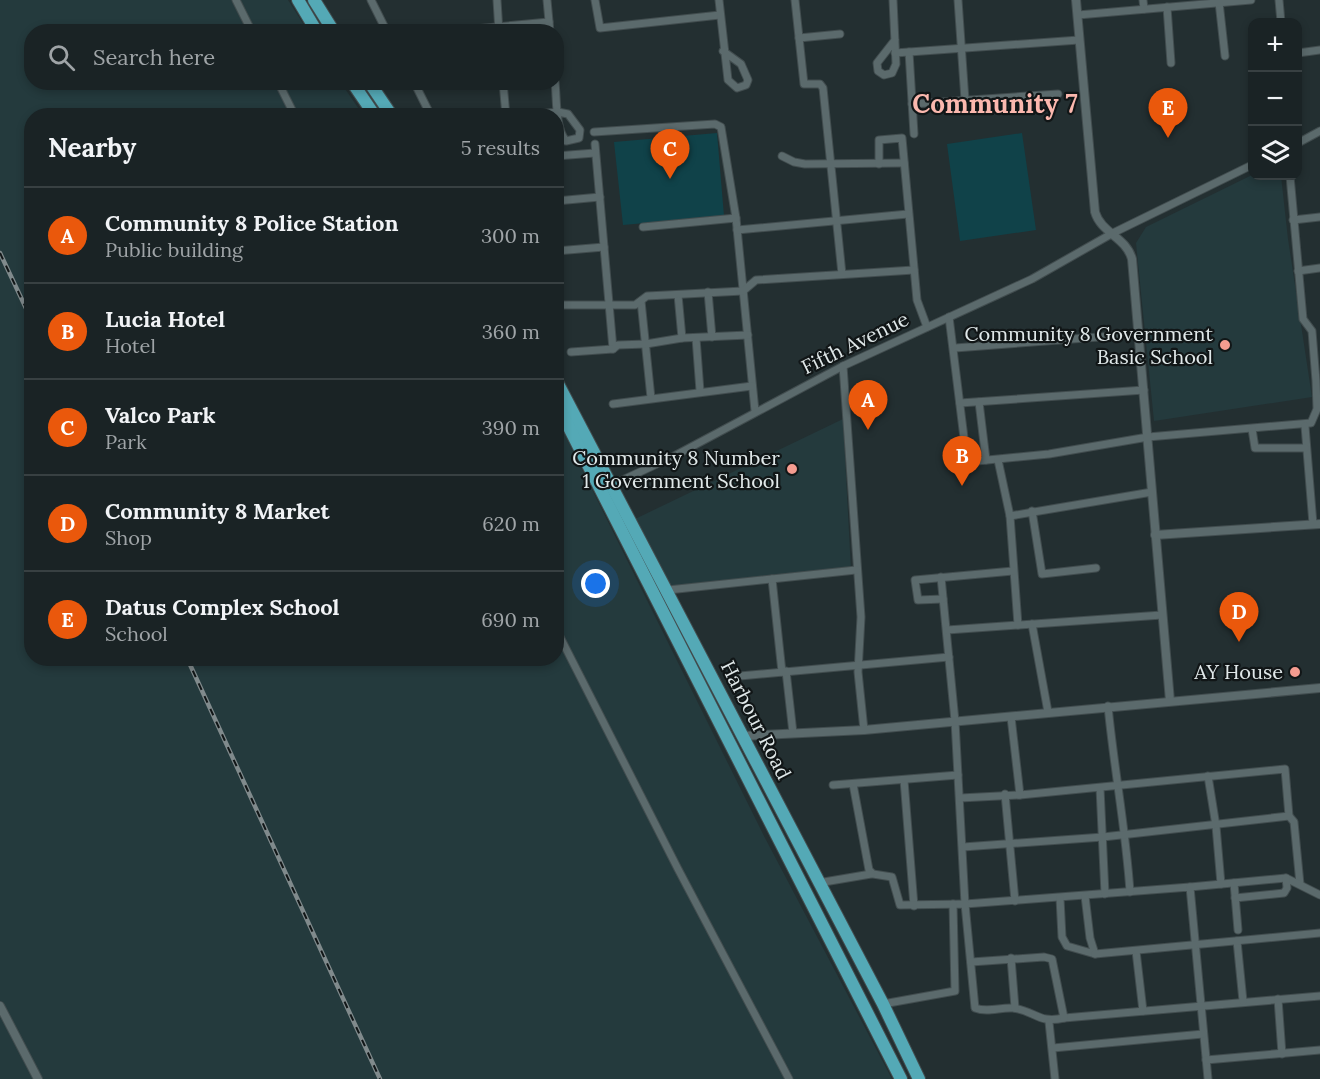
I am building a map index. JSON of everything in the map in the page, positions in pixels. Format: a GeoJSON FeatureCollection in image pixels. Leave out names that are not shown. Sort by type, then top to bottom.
{"type":"FeatureCollection","features":[{"type":"Feature","properties":{"kind":"highway"},"geometry":{"type":"LineString","coordinates":[[298,0],[312,24]]}},
{"type":"Feature","properties":{"kind":"highway"},"geometry":{"type":"LineString","coordinates":[[314,0],[329,24]]}},
{"type":"Feature","properties":{"kind":"highway"},"geometry":{"type":"LineString","coordinates":[[357,90],[370,108]]}},
{"type":"Feature","properties":{"kind":"highway"},"geometry":{"type":"LineString","coordinates":[[374,90],[387,108]]}},
{"type":"Feature","properties":{"kind":"highway","name":"Harbour Road"},"geometry":{"type":"LineString","coordinates":[[564,395],[883,1004],[919,1079]]}},
{"type":"Feature","properties":{"kind":"highway","name":"Harbour Road"},"geometry":{"type":"LineString","coordinates":[[564,418],[901,1079]]}},
{"type":"Feature","properties":{"kind":"street"},"geometry":{"type":"LineString","coordinates":[[236,0],[248,24]]}},
{"type":"Feature","properties":{"kind":"street"},"geometry":{"type":"LineString","coordinates":[[371,0],[383,24]]}},
{"type":"Feature","properties":{"kind":"street"},"geometry":{"type":"LineString","coordinates":[[497,0],[499,24]]}},
{"type":"Feature","properties":{"kind":"street"},"geometry":{"type":"LineString","coordinates":[[535,24],[549,22],[547,0]]}},
{"type":"Feature","properties":{"kind":"street"},"geometry":{"type":"LineString","coordinates":[[595,0],[597,26],[603,29],[720,15]]}},
{"type":"Feature","properties":{"kind":"street"},"geometry":{"type":"LineString","coordinates":[[718,0],[723,51],[728,80],[737,88],[746,85],[748,80],[744,68],[723,51]]}},
{"type":"Feature","properties":{"kind":"street"},"geometry":{"type":"LineString","coordinates":[[795,0],[804,84],[822,86],[842,274]]}},
{"type":"Feature","properties":{"kind":"street"},"geometry":{"type":"LineString","coordinates":[[895,39],[878,63],[878,71],[884,75],[892,73],[896,64],[896,53],[893,0],[900,0]]}},
{"type":"Feature","properties":{"kind":"street"},"geometry":{"type":"LineString","coordinates":[[958,0],[965,100]]}},
{"type":"Feature","properties":{"kind":"street"},"geometry":{"type":"LineString","coordinates":[[1076,0],[1095,212],[1101,225],[1126,244],[1132,259],[1170,701]]}},
{"type":"Feature","properties":{"kind":"street"},"geometry":{"type":"LineString","coordinates":[[1143,0],[1144,9]]}},
{"type":"Feature","properties":{"kind":"street"},"geometry":{"type":"LineString","coordinates":[[1078,15],[1167,7],[1189,2],[1219,3],[1251,0]]}},
{"type":"Feature","properties":{"kind":"street"},"geometry":{"type":"LineString","coordinates":[[1280,0],[1281,18]]}},
{"type":"Feature","properties":{"kind":"street"},"geometry":{"type":"LineString","coordinates":[[1219,3],[1225,56]]}},
{"type":"Feature","properties":{"kind":"street"},"geometry":{"type":"LineString","coordinates":[[1167,7],[1171,63]]}},
{"type":"Feature","properties":{"kind":"street"},"geometry":{"type":"LineString","coordinates":[[799,38],[840,34]]}},
{"type":"Feature","properties":{"kind":"street"},"geometry":{"type":"LineString","coordinates":[[896,53],[1079,40]]}},
{"type":"Feature","properties":{"kind":"street"},"geometry":{"type":"LineString","coordinates":[[1302,52],[1320,50]]}},
{"type":"Feature","properties":{"kind":"street"},"geometry":{"type":"LineString","coordinates":[[909,52],[914,134]]}},
{"type":"Feature","properties":{"kind":"street"},"geometry":{"type":"LineString","coordinates":[[282,90],[291,108]]}},
{"type":"Feature","properties":{"kind":"street"},"geometry":{"type":"LineString","coordinates":[[420,90],[428,108]]}},
{"type":"Feature","properties":{"kind":"street"},"geometry":{"type":"LineString","coordinates":[[504,90],[505,108]]}},
{"type":"Feature","properties":{"kind":"street"},"geometry":{"type":"LineString","coordinates":[[556,90],[558,108]]}},
{"type":"Feature","properties":{"kind":"street"},"geometry":{"type":"LineString","coordinates":[[912,104],[1058,94]]}},
{"type":"Feature","properties":{"kind":"street"},"geometry":{"type":"LineString","coordinates":[[594,132],[719,125],[723,130],[736,219],[755,411]]}},
{"type":"Feature","properties":{"kind":"street"},"geometry":{"type":"LineString","coordinates":[[1302,141],[1320,131]]}},
{"type":"Feature","properties":{"kind":"street"},"geometry":{"type":"LineString","coordinates":[[879,164],[879,140],[900,137],[903,140],[908,214],[919,307],[927,327]]}},
{"type":"Feature","properties":{"kind":"street"},"geometry":{"type":"LineString","coordinates":[[594,144],[613,349]]}},
{"type":"Feature","properties":{"kind":"street"},"geometry":{"type":"LineString","coordinates":[[564,155],[595,153]]}},
{"type":"Feature","properties":{"kind":"street"},"geometry":{"type":"LineString","coordinates":[[782,156],[794,162],[830,165],[904,163]]}},
{"type":"Feature","properties":{"kind":"street","name":"Fifth Avenue"},"geometry":{"type":"LineString","coordinates":[[612,484],[676,455],[843,366],[1032,279],[1113,233],[1248,167]]}},
{"type":"Feature","properties":{"kind":"street"},"geometry":{"type":"LineString","coordinates":[[950,316],[967,462],[1049,454],[1148,437],[1305,426],[1315,418],[1318,381],[1312,331],[1303,319],[1290,180]]}},
{"type":"Feature","properties":{"kind":"street"},"geometry":{"type":"LineString","coordinates":[[564,200],[600,197]]}},
{"type":"Feature","properties":{"kind":"street"},"geometry":{"type":"LineString","coordinates":[[737,230],[908,214]]}},
{"type":"Feature","properties":{"kind":"street"},"geometry":{"type":"LineString","coordinates":[[1293,220],[1320,217]]}},
{"type":"Feature","properties":{"kind":"street"},"geometry":{"type":"LineString","coordinates":[[643,227],[736,219]]}},
{"type":"Feature","properties":{"kind":"street"},"geometry":{"type":"LineString","coordinates":[[564,250],[604,247]]}},
{"type":"Feature","properties":{"kind":"street"},"geometry":{"type":"LineString","coordinates":[[1298,271],[1320,268]]}},
{"type":"Feature","properties":{"kind":"street"},"geometry":{"type":"LineString","coordinates":[[564,304],[635,305],[647,296],[743,291],[756,280],[914,270]]}},
{"type":"Feature","properties":{"kind":"street"},"geometry":{"type":"LineString","coordinates":[[708,292],[712,337]]}},
{"type":"Feature","properties":{"kind":"street"},"geometry":{"type":"LineString","coordinates":[[678,295],[682,338]]}},
{"type":"Feature","properties":{"kind":"street"},"geometry":{"type":"LineString","coordinates":[[642,301],[651,398]]}},
{"type":"Feature","properties":{"kind":"street"},"geometry":{"type":"LineString","coordinates":[[955,348],[1139,334]]}},
{"type":"Feature","properties":{"kind":"street"},"geometry":{"type":"LineString","coordinates":[[571,352],[613,349],[618,345],[646,344],[682,338],[748,335]]}},
{"type":"Feature","properties":{"kind":"street"},"geometry":{"type":"LineString","coordinates":[[696,338],[700,391]]}},
{"type":"Feature","properties":{"kind":"street"},"geometry":{"type":"LineString","coordinates":[[843,366],[861,617],[858,665],[864,729]]}},
{"type":"Feature","properties":{"kind":"street"},"geometry":{"type":"LineString","coordinates":[[613,404],[752,386]]}},
{"type":"Feature","properties":{"kind":"street"},"geometry":{"type":"LineString","coordinates":[[960,403],[1144,390]]}},
{"type":"Feature","properties":{"kind":"street"},"geometry":{"type":"LineString","coordinates":[[980,402],[986,460]]}},
{"type":"Feature","properties":{"kind":"street"},"geometry":{"type":"LineString","coordinates":[[1155,535],[1317,524],[1305,448],[1305,426]]}},
{"type":"Feature","properties":{"kind":"street"},"geometry":{"type":"LineString","coordinates":[[1252,429],[1255,448],[1305,448]]}},
{"type":"Feature","properties":{"kind":"street"},"geometry":{"type":"LineString","coordinates":[[998,460],[1010,516],[1018,625]]}},
{"type":"Feature","properties":{"kind":"street"},"geometry":{"type":"LineString","coordinates":[[1010,516],[1152,492]]}},
{"type":"Feature","properties":{"kind":"street"},"geometry":{"type":"LineString","coordinates":[[1032,511],[1042,574],[1096,568]]}},
{"type":"Feature","properties":{"kind":"street"},"geometry":{"type":"LineString","coordinates":[[668,590],[856,570]]}},
{"type":"Feature","properties":{"kind":"street"},"geometry":{"type":"LineString","coordinates":[[943,599],[918,600],[914,582],[916,579],[1013,571]]}},
{"type":"Feature","properties":{"kind":"street"},"geometry":{"type":"LineString","coordinates":[[940,577],[955,721],[965,904],[975,1008],[987,1011],[1015,1008],[1048,1022],[1064,1018],[1320,996]]}},
{"type":"Feature","properties":{"kind":"street"},"geometry":{"type":"LineString","coordinates":[[772,579],[793,733]]}},
{"type":"Feature","properties":{"kind":"street"},"geometry":{"type":"LineString","coordinates":[[947,630],[1162,615]]}},
{"type":"Feature","properties":{"kind":"street"},"geometry":{"type":"LineString","coordinates":[[1032,624],[1048,712]]}},
{"type":"Feature","properties":{"kind":"street"},"geometry":{"type":"LineString","coordinates":[[564,645],[678,869],[789,1079]]}},
{"type":"Feature","properties":{"kind":"street"},"geometry":{"type":"LineString","coordinates":[[740,676],[949,657]]}},
{"type":"Feature","properties":{"kind":"street"},"geometry":{"type":"LineString","coordinates":[[743,736],[1011,717],[1107,706],[1320,688]]}},
{"type":"Feature","properties":{"kind":"street"},"geometry":{"type":"LineString","coordinates":[[1107,706],[1116,784],[1126,834],[1130,892]]}},
{"type":"Feature","properties":{"kind":"street"},"geometry":{"type":"LineString","coordinates":[[1011,717],[1020,795]]}},
{"type":"Feature","properties":{"kind":"street"},"geometry":{"type":"LineString","coordinates":[[960,798],[1100,788],[1116,784],[1285,769],[1289,816],[1294,822],[1300,884]]}},
{"type":"Feature","properties":{"kind":"street"},"geometry":{"type":"LineString","coordinates":[[833,785],[958,775]]}},
{"type":"Feature","properties":{"kind":"street"},"geometry":{"type":"LineString","coordinates":[[1208,776],[1216,826],[1221,884]]}},
{"type":"Feature","properties":{"kind":"street"},"geometry":{"type":"LineString","coordinates":[[904,780],[914,906]]}},
{"type":"Feature","properties":{"kind":"street"},"geometry":{"type":"LineString","coordinates":[[853,784],[871,874]]}},
{"type":"Feature","properties":{"kind":"street"},"geometry":{"type":"LineString","coordinates":[[1100,788],[1105,894]]}},
{"type":"Feature","properties":{"kind":"street"},"geometry":{"type":"LineString","coordinates":[[1005,794],[1015,901]]}},
{"type":"Feature","properties":{"kind":"street"},"geometry":{"type":"LineString","coordinates":[[963,847],[1103,837],[1289,816]]}},
{"type":"Feature","properties":{"kind":"street"},"geometry":{"type":"LineString","coordinates":[[818,883],[871,874],[892,877],[900,905],[914,906],[1060,898],[1287,878],[1320,894]]}},
{"type":"Feature","properties":{"kind":"street"},"geometry":{"type":"LineString","coordinates":[[1235,898],[1284,893],[1287,888],[1287,878]]}},
{"type":"Feature","properties":{"kind":"street"},"geometry":{"type":"LineString","coordinates":[[1234,883],[1238,930]]}},
{"type":"Feature","properties":{"kind":"street"},"geometry":{"type":"LineString","coordinates":[[1190,887],[1208,1079]]}},
{"type":"Feature","properties":{"kind":"street"},"geometry":{"type":"LineString","coordinates":[[1085,896],[1090,938],[1095,954]]}},
{"type":"Feature","properties":{"kind":"street"},"geometry":{"type":"LineString","coordinates":[[1060,898],[1062,937],[1067,946],[1095,954],[1320,933]]}},
{"type":"Feature","properties":{"kind":"street"},"geometry":{"type":"LineString","coordinates":[[883,1004],[955,991],[953,904]]}},
{"type":"Feature","properties":{"kind":"street"},"geometry":{"type":"LineString","coordinates":[[1237,941],[1243,1001]]}},
{"type":"Feature","properties":{"kind":"street"},"geometry":{"type":"LineString","coordinates":[[1136,951],[1143,1011]]}},
{"type":"Feature","properties":{"kind":"street"},"geometry":{"type":"LineString","coordinates":[[971,962],[1011,958],[1052,959],[1064,1018]]}},
{"type":"Feature","properties":{"kind":"street"},"geometry":{"type":"LineString","coordinates":[[1011,958],[1015,1008]]}},
{"type":"Feature","properties":{"kind":"street"},"geometry":{"type":"LineString","coordinates":[[1278,999],[1282,1054]]}},
{"type":"Feature","properties":{"kind":"street"},"geometry":{"type":"LineString","coordinates":[[0,1006],[38,1079]]}},
{"type":"Feature","properties":{"kind":"street"},"geometry":{"type":"LineString","coordinates":[[1048,1022],[1055,1079]]}},
{"type":"Feature","properties":{"kind":"street"},"geometry":{"type":"LineString","coordinates":[[1053,1048],[1203,1034]]}},
{"type":"Feature","properties":{"kind":"street"},"geometry":{"type":"LineString","coordinates":[[1206,1060],[1320,1050]]}},
{"type":"Feature","properties":{"kind":"shaded area"},"geometry":{"type":"Polygon","coordinates":[[[0,0],[288,0],[303,24],[24,24],[24,90],[346,90],[358,108],[24,108],[24,666],[564,666],[564,433],[765,838],[892,1079],[0,1079],[0,0]]]}},
{"type":"Feature","properties":{"kind":"shaded area"},"geometry":{"type":"Polygon","coordinates":[[[717,133],[724,216],[623,225],[614,142],[717,133]]]}},
{"type":"Feature","properties":{"kind":"shaded area"},"geometry":{"type":"Polygon","coordinates":[[[1022,133],[1036,230],[960,241],[947,144],[1022,133]]]}},
{"type":"Feature","properties":{"kind":"shaded area","name":"Community 8 Government Basic School"},"geometry":{"type":"Polygon","coordinates":[[[1248,177],[1248,180],[1281,180],[1312,397],[1154,421],[1136,243],[1146,227],[1248,177]]]}},
{"type":"Feature","properties":{"kind":"shaded area","name":"Community 8 Number 1 Government School"},"geometry":{"type":"Polygon","coordinates":[[[843,419],[851,570],[671,587],[635,519],[843,419]]]}},
{"type":"Feature","properties":{"kind":"railway"},"geometry":{"type":"LineString","coordinates":[[0,253],[24,304]]}},
{"type":"Feature","properties":{"kind":"railway"},"geometry":{"type":"LineString","coordinates":[[191,666],[380,1079]]}},
{"type":"Feature","properties":{"kind":"place","name":"Datus Complex School"},"geometry":{"type":"Point","coordinates":[1168,138]}},
{"type":"Feature","properties":{"kind":"place","name":"Valco Park"},"geometry":{"type":"Point","coordinates":[670,179]}},
{"type":"Feature","properties":{"kind":"place","name":"Community 8 Government Basic School"},"geometry":{"type":"Point","coordinates":[1225,345]}},
{"type":"Feature","properties":{"kind":"place","name":"Community 8 Police Station"},"geometry":{"type":"Point","coordinates":[868,430]}},
{"type":"Feature","properties":{"kind":"place","name":"Community 8 Number 1 Government School"},"geometry":{"type":"Point","coordinates":[792,469]}},
{"type":"Feature","properties":{"kind":"place","name":"Lucia Hotel"},"geometry":{"type":"Point","coordinates":[962,486]}},
{"type":"Feature","properties":{"kind":"place","name":"Community 8 Market"},"geometry":{"type":"Point","coordinates":[1239,642]}},
{"type":"Feature","properties":{"kind":"place","name":"AY House"},"geometry":{"type":"Point","coordinates":[1295,672]}},
{"type":"Feature","properties":{"kind":"district","name":"Community 7"},"geometry":{"type":"Point","coordinates":[995,104]}}]}
